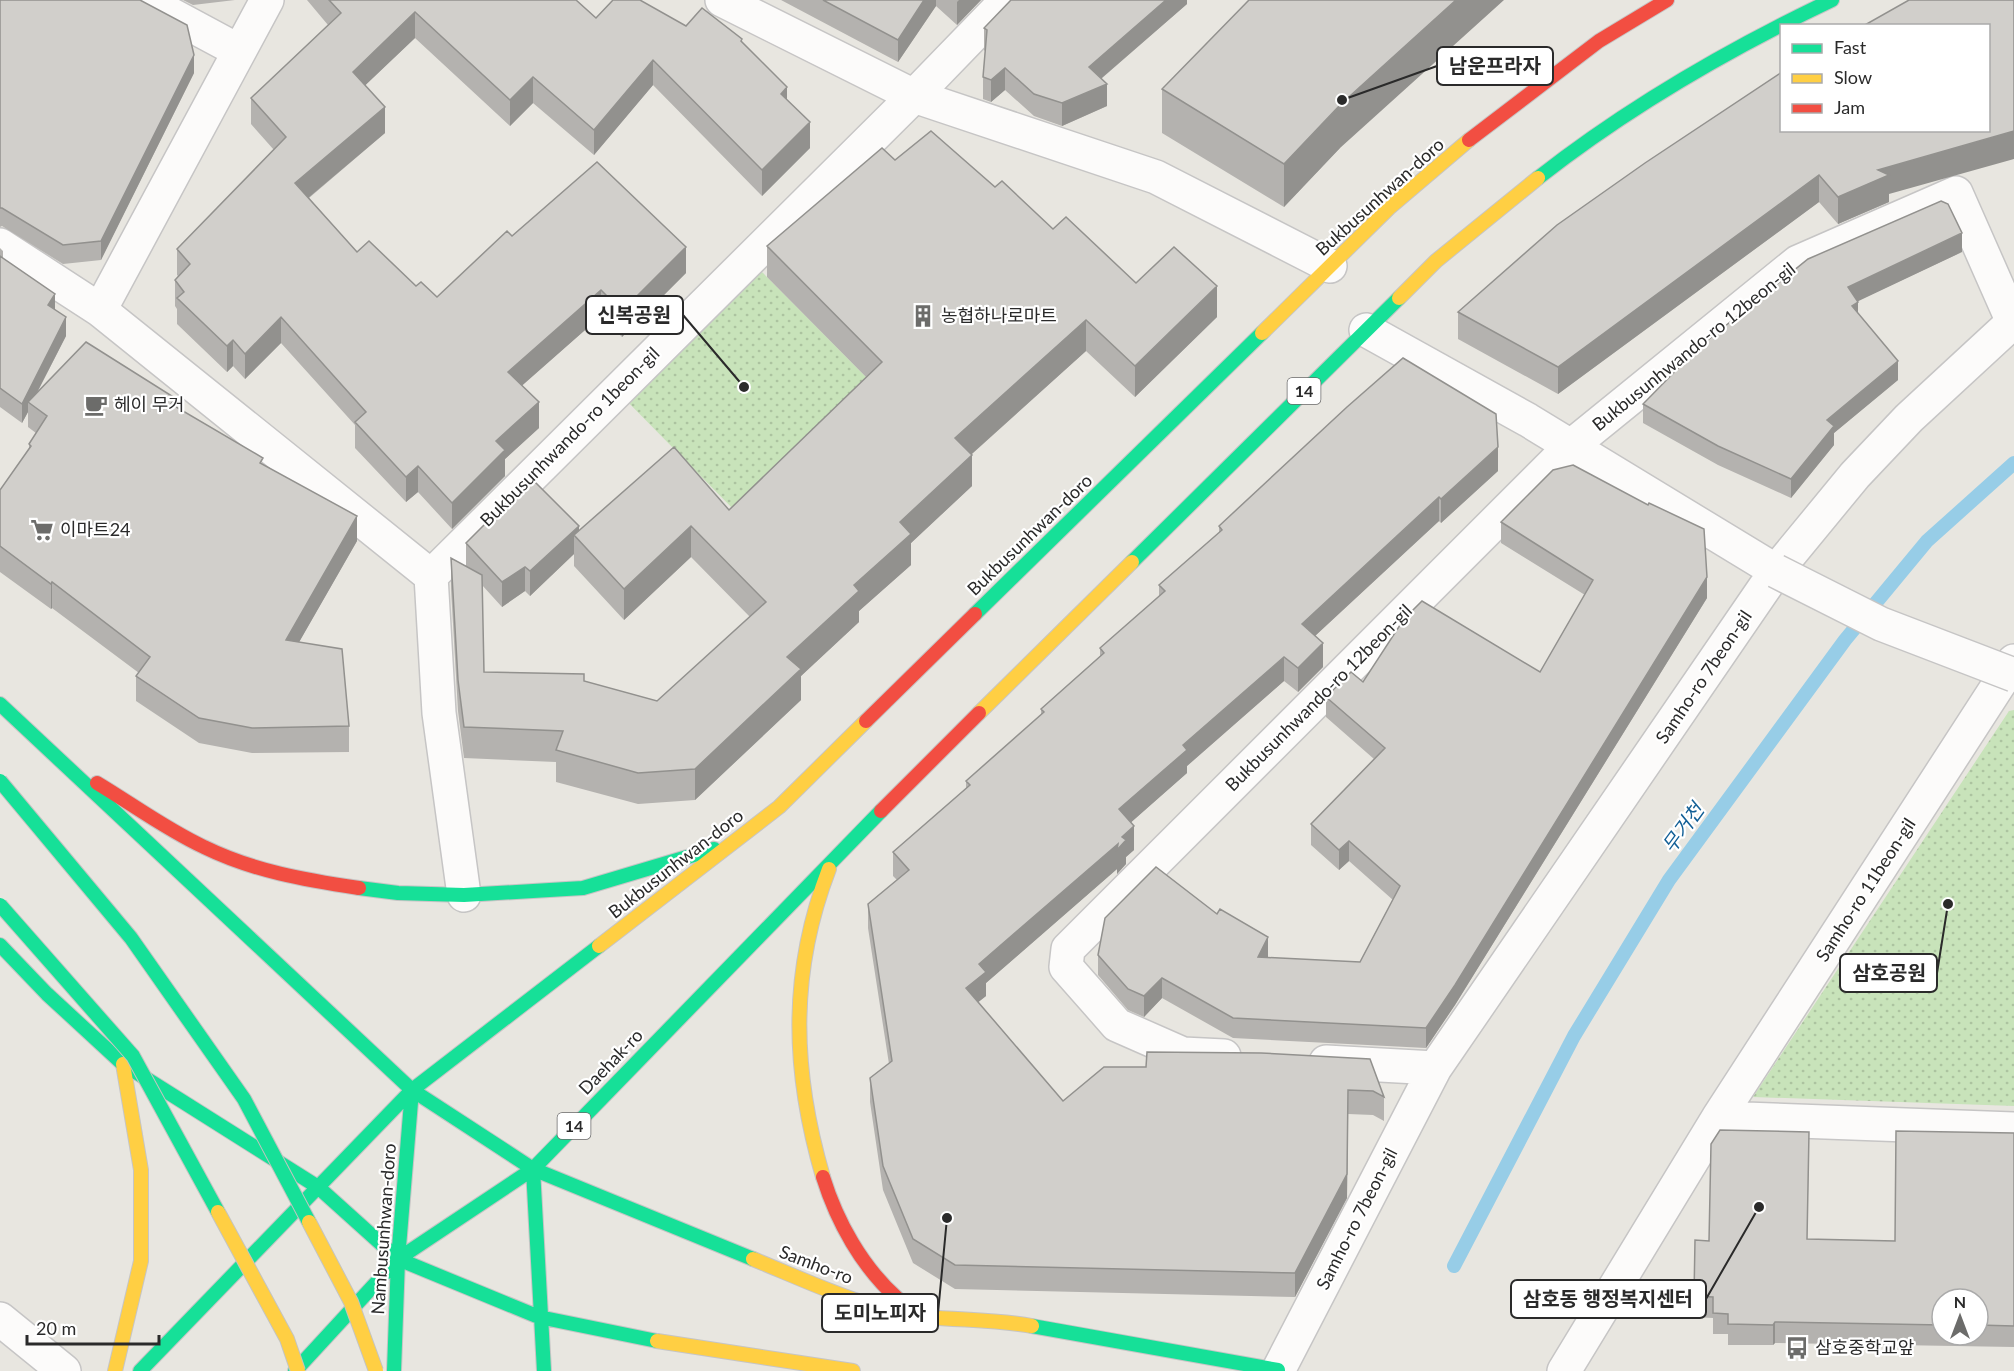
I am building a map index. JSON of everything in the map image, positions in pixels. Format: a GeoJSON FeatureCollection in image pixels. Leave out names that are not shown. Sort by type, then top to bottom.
{"type":"FeatureCollection","features":[{"type":"Feature","properties":{"kind":"main road","name":"Bukbusunhwan-doro"},"geometry":{"type":"LineString","coordinates":[[412,1090],[733,844],[787,799],[1389,208],[1495,118],[1599,41],[1667,0]]}},
{"type":"Feature","properties":{"kind":"main road","name":"14"},"geometry":{"type":"LineString","coordinates":[[1780,24],[1832,0]]}},
{"type":"Feature","properties":{"kind":"main road","name":"14"},"geometry":{"type":"LineString","coordinates":[[834,857],[1436,261],[1544,172],[1627,113],[1746,40],[1780,24]]}},
{"type":"Feature","properties":{"kind":"main road"},"geometry":{"type":"LineString","coordinates":[[0,704],[64,762],[203,848],[257,868],[302,880],[398,893],[464,895],[583,888],[733,844]]}},
{"type":"Feature","properties":{"kind":"main road","name":"Samho-ro"},"geometry":{"type":"LineString","coordinates":[[64,762],[412,1090],[532,1169],[830,1291],[887,1310],[930,1317],[1001,1320],[1283,1371]]}},
{"type":"Feature","properties":{"kind":"main road"},"geometry":{"type":"LineString","coordinates":[[0,782],[131,938],[244,1099],[351,1302],[376,1371]]}},
{"type":"Feature","properties":{"kind":"main road"},"geometry":{"type":"LineString","coordinates":[[834,857],[815,904],[802,957],[798,1012],[803,1080],[813,1143],[828,1196],[846,1235],[871,1270],[899,1299],[930,1317]]}},
{"type":"Feature","properties":{"kind":"main road","name":"Daehak-ro"},"geometry":{"type":"LineString","coordinates":[[296,1371],[398,1259],[532,1169],[834,857]]}},
{"type":"Feature","properties":{"kind":"main road"},"geometry":{"type":"LineString","coordinates":[[0,905],[133,1056],[287,1339],[296,1371]]}},
{"type":"Feature","properties":{"kind":"main road"},"geometry":{"type":"LineString","coordinates":[[0,945],[47,994],[123,1064],[318,1186],[398,1259],[538,1317],[688,1347],[853,1371]]}},
{"type":"Feature","properties":{"kind":"main road"},"geometry":{"type":"LineString","coordinates":[[114,1371],[141,1260],[141,1170],[123,1064]]}},
{"type":"Feature","properties":{"kind":"main road"},"geometry":{"type":"LineString","coordinates":[[140,1371],[412,1090]]}},
{"type":"Feature","properties":{"kind":"main road","name":"Nambusunhwan-doro"},"geometry":{"type":"LineString","coordinates":[[394,1371],[398,1259],[412,1090]]}},
{"type":"Feature","properties":{"kind":"main road"},"geometry":{"type":"LineString","coordinates":[[532,1169],[538,1317],[544,1371]]}},
{"type":"Feature","properties":{"kind":"main road"},"geometry":{"type":"LineString","coordinates":[[1221,1371],[1283,1371]]}},
{"type":"Feature","properties":{"kind":"street"},"geometry":{"type":"LineString","coordinates":[[144,0],[239,51]]}},
{"type":"Feature","properties":{"kind":"street"},"geometry":{"type":"LineString","coordinates":[[100,310],[267,0]]}},
{"type":"Feature","properties":{"kind":"street"},"geometry":{"type":"LineString","coordinates":[[723,0],[914,96],[1156,177],[1330,266]]}},
{"type":"Feature","properties":{"kind":"street","name":"Bukbusunhwando-ro 1beon-gil"},"geometry":{"type":"LineString","coordinates":[[431,576],[914,96],[1007,0]]}},
{"type":"Feature","properties":{"kind":"street","name":"Bukbusunhwando-ro 12beon-gil"},"geometry":{"type":"LineString","coordinates":[[1251,1058],[1183,1054],[1117,1025],[1066,967],[1068,949],[1570,447],[1798,262],[1956,194],[2014,321]]}},
{"type":"Feature","properties":{"kind":"street"},"geometry":{"type":"LineString","coordinates":[[0,245],[100,310],[431,576],[439,713],[464,895]]}},
{"type":"Feature","properties":{"kind":"street","name":"Samho-ro 7beon-gil"},"geometry":{"type":"LineString","coordinates":[[1283,1371],[1435,1068],[1776,571],[1855,475],[1901,426],[2014,321]]}},
{"type":"Feature","properties":{"kind":"street","name":"Bukbusunhwando-ro 12beon-gil"},"geometry":{"type":"LineString","coordinates":[[1366,330],[1528,420],[1776,571],[1881,624],[2014,675]]}},
{"type":"Feature","properties":{"kind":"street","name":"Samho-ro 11beon-gil"},"geometry":{"type":"LineString","coordinates":[[1564,1371],[1718,1118],[2014,661]]}},
{"type":"Feature","properties":{"kind":"street"},"geometry":{"type":"LineString","coordinates":[[1297,1060],[1435,1068]]}},
{"type":"Feature","properties":{"kind":"street"},"geometry":{"type":"LineString","coordinates":[[1718,1118],[2014,1129]]}},
{"type":"Feature","properties":{"kind":"street"},"geometry":{"type":"LineString","coordinates":[[0,1319],[64,1371]]}},
{"type":"Feature","properties":{"kind":"green space"},"geometry":{"type":"Polygon","coordinates":[[[750,260],[871,382],[736,512],[617,391],[750,260]]]}},
{"type":"Feature","properties":{"kind":"green space"},"geometry":{"type":"Polygon","coordinates":[[[2014,710],[2014,1106],[1753,1097],[2009,711],[2014,710]]]}},
{"type":"Feature","properties":{"kind":"building"},"geometry":{"type":"Polygon","coordinates":[[[0,0],[140,0],[187,25],[194,55],[101,241],[63,245],[0,208],[0,0]]]}},
{"type":"Feature","properties":{"kind":"building"},"geometry":{"type":"Polygon","coordinates":[[[329,0],[576,0],[596,18],[613,0],[640,0],[686,26],[702,8],[742,39],[741,41],[787,87],[781,94],[810,122],[762,170],[653,60],[594,130],[533,77],[510,100],[415,12],[353,72],[385,107],[295,183],[357,252],[369,241],[416,286],[421,282],[437,297],[507,231],[512,236],[597,162],[686,247],[622,311],[601,290],[508,372],[539,402],[496,441],[505,450],[452,503],[418,466],[406,477],[355,422],[366,412],[281,317],[245,354],[233,340],[227,346],[177,298],[184,292],[175,280],[190,264],[177,249],[286,137],[251,98],[341,13],[329,0]]]}},
{"type":"Feature","properties":{"kind":"building"},"geometry":{"type":"Polygon","coordinates":[[[823,0],[924,0],[898,40],[823,0]]]}},
{"type":"Feature","properties":{"kind":"building"},"geometry":{"type":"Polygon","coordinates":[[[1011,0],[1166,0],[1089,67],[1107,84],[1062,103],[1034,94],[1005,68],[991,80],[983,77],[987,30],[984,28],[1011,0]]]}},
{"type":"Feature","properties":{"kind":"building"},"geometry":{"type":"Polygon","coordinates":[[[1249,0],[1456,0],[1340,105],[1284,164],[1162,89],[1249,0]]]}},
{"type":"Feature","properties":{"kind":"building"},"geometry":{"type":"Polygon","coordinates":[[[1909,0],[2014,0],[2014,131],[1878,170],[1889,175],[1838,197],[1819,175],[1558,367],[1458,312],[1557,225],[1780,73],[1780,132],[1990,132],[1990,24],[1867,24],[1909,0]]]}},
{"type":"Feature","properties":{"kind":"building"},"geometry":{"type":"Polygon","coordinates":[[[931,131],[995,187],[1002,181],[1053,229],[1066,217],[1136,283],[1174,247],[1217,286],[1135,366],[1086,320],[955,438],[972,455],[900,522],[911,534],[854,585],[859,591],[787,657],[801,669],[695,769],[638,773],[556,750],[563,731],[464,727],[458,680],[451,558],[482,575],[484,672],[584,674],[584,681],[657,701],[766,602],[691,526],[624,589],[574,535],[674,447],[729,510],[882,362],[767,246],[882,148],[895,160],[931,131]]]}},
{"type":"Feature","properties":{"kind":"building"},"geometry":{"type":"Polygon","coordinates":[[[1941,201],[1948,204],[1962,233],[1848,287],[1858,302],[1852,306],[1898,361],[1827,420],[1834,426],[1791,479],[1718,446],[1643,404],[1698,348],[1808,259],[1941,201]]]}},
{"type":"Feature","properties":{"kind":"building"},"geometry":{"type":"Polygon","coordinates":[[[0,256],[55,294],[48,305],[66,317],[22,404],[0,388],[0,256]]]}},
{"type":"Feature","properties":{"kind":"building"},"geometry":{"type":"Polygon","coordinates":[[[86,342],[175,398],[171,404],[263,458],[260,463],[357,516],[286,640],[342,649],[349,726],[252,728],[199,718],[136,676],[150,657],[52,582],[51,584],[0,546],[0,490],[31,446],[29,444],[47,416],[28,402],[86,342]]]}},
{"type":"Feature","properties":{"kind":"building"},"geometry":{"type":"Polygon","coordinates":[[[1403,358],[1496,414],[1498,447],[1441,499],[1439,497],[1302,624],[1323,643],[1298,668],[1284,657],[1183,745],[1187,750],[1119,809],[1134,826],[1122,837],[1126,840],[1117,850],[1118,844],[979,964],[986,972],[966,988],[1063,1101],[1104,1067],[1146,1067],[1147,1052],[1261,1053],[1370,1059],[1384,1097],[1373,1091],[1348,1090],[1347,1174],[1295,1273],[955,1265],[913,1239],[883,1166],[870,1078],[892,1061],[868,904],[909,870],[893,852],[970,785],[966,781],[1044,712],[1041,709],[1104,653],[1100,648],[1165,591],[1159,585],[1222,530],[1219,526],[1403,358]]]}},
{"type":"Feature","properties":{"kind":"building"},"geometry":{"type":"Polygon","coordinates":[[[1573,465],[1648,505],[1649,503],[1704,529],[1707,577],[1455,985],[1426,1028],[1233,1018],[1162,978],[1144,996],[1128,989],[1098,955],[1105,918],[1156,867],[1217,914],[1220,909],[1268,937],[1258,957],[1360,962],[1400,886],[1349,841],[1339,850],[1311,824],[1385,748],[1326,697],[1351,672],[1363,682],[1404,619],[1422,601],[1540,672],[1593,580],[1501,522],[1553,470],[1573,465]]]}},
{"type":"Feature","properties":{"kind":"building"},"geometry":{"type":"Polygon","coordinates":[[[531,478],[579,526],[530,571],[525,567],[502,582],[466,543],[531,478]]]}},
{"type":"Feature","properties":{"kind":"building"},"geometry":{"type":"Polygon","coordinates":[[[1720,1130],[1809,1132],[1807,1239],[1895,1241],[1896,1131],[2014,1133],[2014,1326],[1990,1325],[1990,1287],[1930,1287],[1930,1325],[1775,1322],[1773,1325],[1728,1324],[1728,1314],[1713,1313],[1713,1297],[1694,1296],[1695,1240],[1709,1241],[1711,1144],[1720,1130]]]}},
{"type":"Feature","properties":{"kind":"waterway","name":"무거천"},"geometry":{"type":"LineString","coordinates":[[1454,1266],[1574,1036],[1669,880],[1845,640],[1927,541],[2014,463]]}},
{"type":"Feature","properties":{"kind":"traffic: fast"},"geometry":{"type":"LineString","coordinates":[[1784,24],[1832,0]]}},
{"type":"Feature","properties":{"kind":"traffic: fast"},"geometry":{"type":"LineString","coordinates":[[1538,178],[1644,103],[1717,59],[1780,26]]}},
{"type":"Feature","properties":{"kind":"traffic: fast"},"geometry":{"type":"LineString","coordinates":[[1132,562],[1399,298]]}},
{"type":"Feature","properties":{"kind":"traffic: fast"},"geometry":{"type":"LineString","coordinates":[[975,614],[1262,333]]}},
{"type":"Feature","properties":{"kind":"traffic: fast"},"geometry":{"type":"LineString","coordinates":[[0,704],[412,1090]]}},
{"type":"Feature","properties":{"kind":"traffic: fast"},"geometry":{"type":"LineString","coordinates":[[0,781],[131,938],[244,1099],[309,1222]]}},
{"type":"Feature","properties":{"kind":"traffic: fast"},"geometry":{"type":"LineString","coordinates":[[295,1371],[398,1259],[533,1169],[881,811]]}},
{"type":"Feature","properties":{"kind":"traffic: fast"},"geometry":{"type":"LineString","coordinates":[[359,888],[398,893],[464,895],[583,888],[714,849]]}},
{"type":"Feature","properties":{"kind":"traffic: fast"},"geometry":{"type":"LineString","coordinates":[[0,905],[133,1056],[218,1212]]}},
{"type":"Feature","properties":{"kind":"traffic: fast"},"geometry":{"type":"LineString","coordinates":[[0,945],[47,994],[123,1064],[318,1187]]}},
{"type":"Feature","properties":{"kind":"traffic: fast"},"geometry":{"type":"LineString","coordinates":[[140,1371],[412,1090],[599,946]]}},
{"type":"Feature","properties":{"kind":"traffic: fast"},"geometry":{"type":"LineString","coordinates":[[394,1371],[398,1259],[412,1090],[533,1169],[753,1259]]}},
{"type":"Feature","properties":{"kind":"traffic: fast"},"geometry":{"type":"LineString","coordinates":[[533,1169],[544,1371]]}},
{"type":"Feature","properties":{"kind":"traffic: fast"},"geometry":{"type":"LineString","coordinates":[[318,1187],[398,1259],[539,1317],[657,1341]]}},
{"type":"Feature","properties":{"kind":"traffic: fast"},"geometry":{"type":"LineString","coordinates":[[1032,1326],[1278,1370]]}},
{"type":"Feature","properties":{"kind":"traffic: slow"},"geometry":{"type":"LineString","coordinates":[[1262,333],[1389,208],[1469,140]]}},
{"type":"Feature","properties":{"kind":"traffic: slow"},"geometry":{"type":"LineString","coordinates":[[1399,298],[1436,261],[1538,178]]}},
{"type":"Feature","properties":{"kind":"traffic: slow"},"geometry":{"type":"LineString","coordinates":[[979,713],[1132,562]]}},
{"type":"Feature","properties":{"kind":"traffic: slow"},"geometry":{"type":"LineString","coordinates":[[599,946],[779,807],[866,721]]}},
{"type":"Feature","properties":{"kind":"traffic: slow"},"geometry":{"type":"LineString","coordinates":[[823,1177],[805,1099],[799,1022],[801,984],[807,946],[829,869]]}},
{"type":"Feature","properties":{"kind":"traffic: slow"},"geometry":{"type":"LineString","coordinates":[[115,1371],[141,1261],[141,1170],[123,1064]]}},
{"type":"Feature","properties":{"kind":"traffic: slow"},"geometry":{"type":"LineString","coordinates":[[218,1212],[287,1339],[298,1371]]}},
{"type":"Feature","properties":{"kind":"traffic: slow"},"geometry":{"type":"LineString","coordinates":[[309,1222],[351,1302],[376,1371]]}},
{"type":"Feature","properties":{"kind":"traffic: slow"},"geometry":{"type":"LineString","coordinates":[[753,1259],[835,1293],[886,1310],[922,1316],[1032,1326]]}},
{"type":"Feature","properties":{"kind":"traffic: slow"},"geometry":{"type":"LineString","coordinates":[[657,1341],[853,1371]]}},
{"type":"Feature","properties":{"kind":"traffic: jam"},"geometry":{"type":"LineString","coordinates":[[1469,140],[1599,41],[1667,0]]}},
{"type":"Feature","properties":{"kind":"traffic: jam"},"geometry":{"type":"LineString","coordinates":[[866,721],[975,614]]}},
{"type":"Feature","properties":{"kind":"traffic: jam"},"geometry":{"type":"LineString","coordinates":[[881,811],[979,713]]}},
{"type":"Feature","properties":{"kind":"traffic: jam"},"geometry":{"type":"LineString","coordinates":[[97,783],[177,833],[223,855],[280,873],[359,888]]}},
{"type":"Feature","properties":{"kind":"traffic: jam"},"geometry":{"type":"LineString","coordinates":[[823,1177],[843,1227],[873,1273],[902,1302],[930,1317]]}},
{"type":"Feature","properties":{"kind":"place","name":"남운프라자"},"geometry":{"type":"Point","coordinates":[1342,100]}},
{"type":"Feature","properties":{"kind":"place","name":"농협하나로마트"},"geometry":{"type":"Point","coordinates":[923,316]}},
{"type":"Feature","properties":{"kind":"place","name":"신복공원"},"geometry":{"type":"Point","coordinates":[744,387]}},
{"type":"Feature","properties":{"kind":"place","name":"헤이 무거"},"geometry":{"type":"Point","coordinates":[96,405]}},
{"type":"Feature","properties":{"kind":"place","name":"이마트24"},"geometry":{"type":"Point","coordinates":[42,530]}},
{"type":"Feature","properties":{"kind":"place","name":"삼호공원"},"geometry":{"type":"Point","coordinates":[1948,904]}},
{"type":"Feature","properties":{"kind":"place","name":"삼호동 행정복지센터"},"geometry":{"type":"Point","coordinates":[1759,1207]}},
{"type":"Feature","properties":{"kind":"place","name":"도미노피자"},"geometry":{"type":"Point","coordinates":[947,1218]}},
{"type":"Feature","properties":{"kind":"place","name":"삼호중학교앞"},"geometry":{"type":"Point","coordinates":[1797,1348]}}]}
